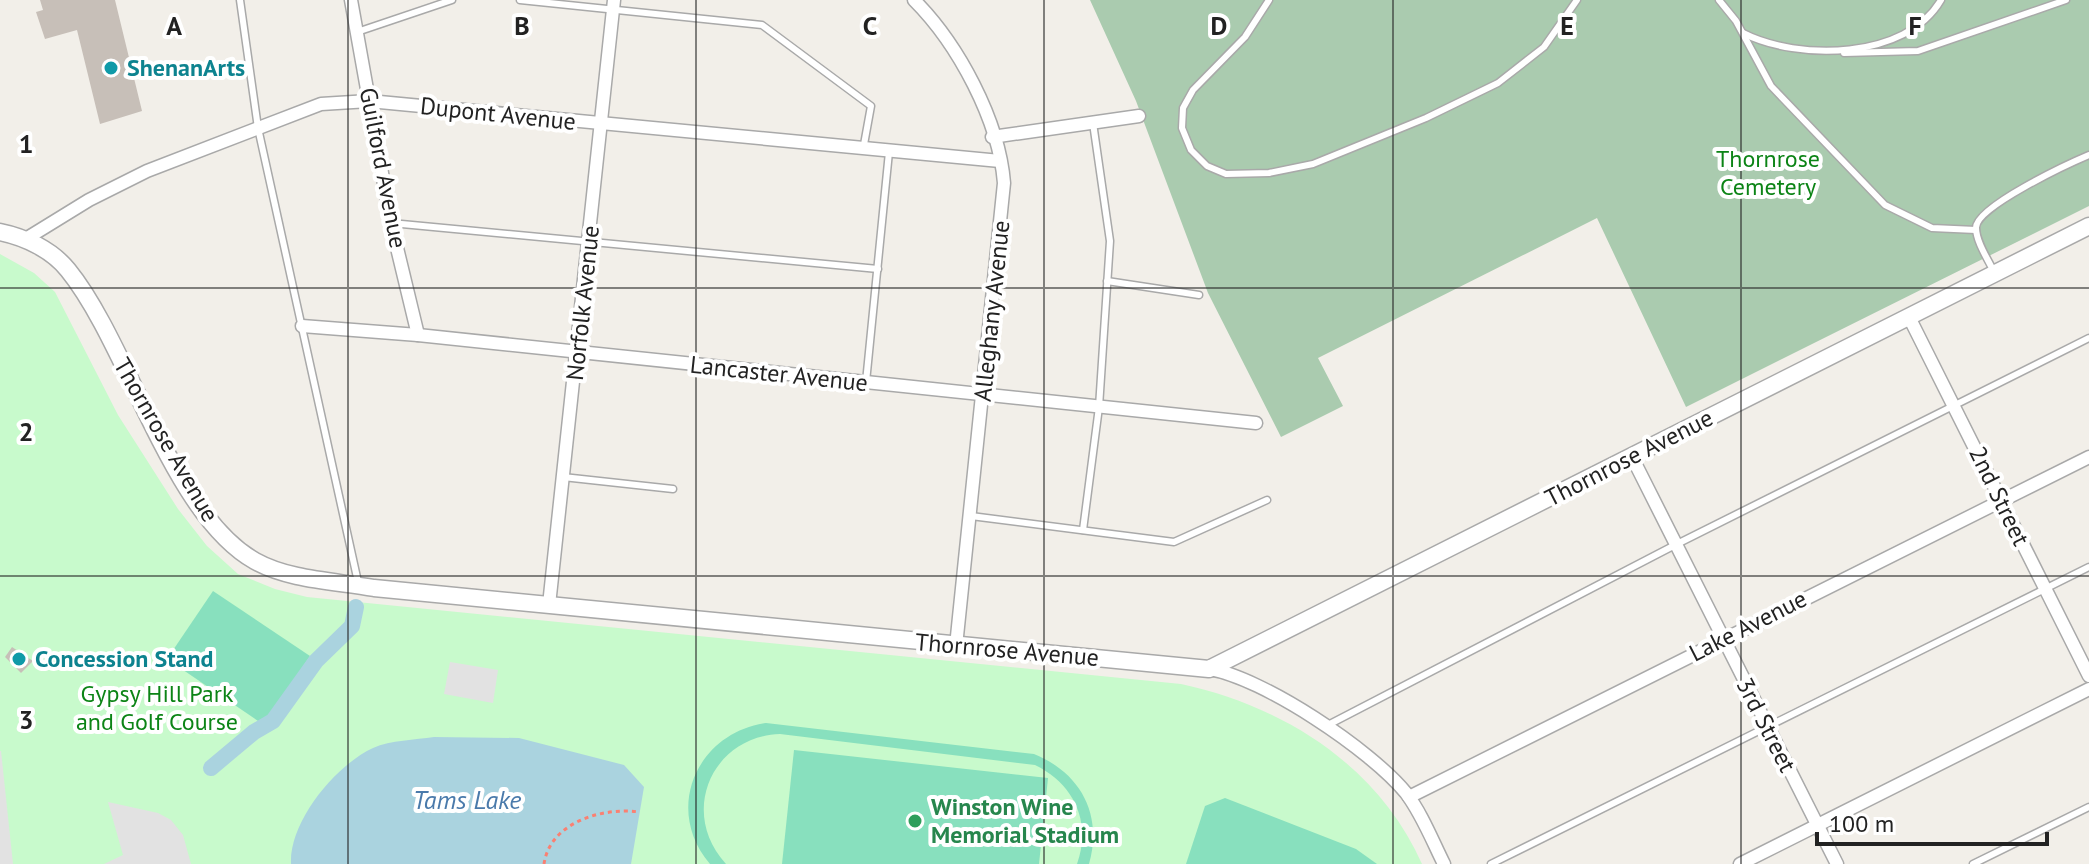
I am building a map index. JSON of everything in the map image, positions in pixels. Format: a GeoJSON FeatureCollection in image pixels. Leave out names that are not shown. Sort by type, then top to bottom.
{"type":"FeatureCollection","features":[{"type":"Feature","properties":{"kind":"street","name":"Guilford Avenue"},"geometry":{"type":"LineString","coordinates":[[351,0],[391,223],[418,335]]}},
{"type":"Feature","properties":{"kind":"street","name":"Alleghany Avenue"},"geometry":{"type":"LineString","coordinates":[[914,0],[946,36],[969,74],[1000,161],[1004,183],[956,646]]}},
{"type":"Feature","properties":{"kind":"street","name":"Norfolk Avenue"},"geometry":{"type":"LineString","coordinates":[[549,605],[614,5]]}},
{"type":"Feature","properties":{"kind":"street","name":"Dupont Avenue"},"geometry":{"type":"LineString","coordinates":[[24,240],[89,200],[147,171],[321,104],[369,101],[1000,161]]}},
{"type":"Feature","properties":{"kind":"street"},"geometry":{"type":"LineString","coordinates":[[992,137],[1139,116]]}},
{"type":"Feature","properties":{"kind":"street","name":"Thornrose Avenue"},"geometry":{"type":"LineString","coordinates":[[0,232],[24,240],[69,271],[195,498],[221,534],[245,555],[271,569],[359,585],[1209,669],[2089,226]]}},
{"type":"Feature","properties":{"kind":"street","name":"2nd Street"},"geometry":{"type":"LineString","coordinates":[[1909,317],[2089,676]]}},
{"type":"Feature","properties":{"kind":"street","name":"Lancaster Avenue"},"geometry":{"type":"LineString","coordinates":[[302,326],[418,335],[1256,423]]}},
{"type":"Feature","properties":{"kind":"street","name":"3rd Street"},"geometry":{"type":"LineString","coordinates":[[1632,457],[1837,864]]}},
{"type":"Feature","properties":{"kind":"street","name":"Lake Avenue"},"geometry":{"type":"LineString","coordinates":[[1409,797],[2089,457]]}},
{"type":"Feature","properties":{"kind":"street"},"geometry":{"type":"LineString","coordinates":[[1209,669],[1255,682],[1325,727],[1388,775],[1409,797],[1444,864]]}},
{"type":"Feature","properties":{"kind":"street"},"geometry":{"type":"LineString","coordinates":[[1740,864],[2089,689]]}},
{"type":"Feature","properties":{"kind":"lane"},"geometry":{"type":"LineString","coordinates":[[240,0],[258,128],[359,585]]}},
{"type":"Feature","properties":{"kind":"lane"},"geometry":{"type":"LineString","coordinates":[[357,32],[452,0]]}},
{"type":"Feature","properties":{"kind":"lane"},"geometry":{"type":"LineString","coordinates":[[520,0],[614,5],[762,25],[871,106],[863,150]]}},
{"type":"Feature","properties":{"kind":"lane"},"geometry":{"type":"LineString","coordinates":[[1269,0],[1245,37],[1193,90],[1183,108],[1182,128],[1191,150],[1207,166],[1226,174],[1269,173],[1313,164],[1426,118],[1498,83],[1544,47],[1577,0]]}},
{"type":"Feature","properties":{"kind":"lane"},"geometry":{"type":"LineString","coordinates":[[1719,0],[1743,33],[1771,86],[1885,205],[1932,228],[1976,230]]}},
{"type":"Feature","properties":{"kind":"lane"},"geometry":{"type":"LineString","coordinates":[[1844,53],[1913,29],[1930,17],[1941,0]]}},
{"type":"Feature","properties":{"kind":"lane"},"geometry":{"type":"LineString","coordinates":[[1743,33],[1777,46],[1844,53],[1918,51],[2066,0]]}},
{"type":"Feature","properties":{"kind":"lane"},"geometry":{"type":"LineString","coordinates":[[1083,530],[1099,407],[1110,241],[1093,123]]}},
{"type":"Feature","properties":{"kind":"lane"},"geometry":{"type":"LineString","coordinates":[[866,382],[889,152]]}},
{"type":"Feature","properties":{"kind":"lane"},"geometry":{"type":"LineString","coordinates":[[1995,274],[1976,230],[1978,219],[1991,207],[2089,155]]}},
{"type":"Feature","properties":{"kind":"lane"},"geometry":{"type":"LineString","coordinates":[[391,223],[590,239],[878,269]]}},
{"type":"Feature","properties":{"kind":"lane"},"geometry":{"type":"LineString","coordinates":[[1107,281],[1199,295]]}},
{"type":"Feature","properties":{"kind":"lane"},"geometry":{"type":"LineString","coordinates":[[1325,727],[1677,544],[2089,338]]}},
{"type":"Feature","properties":{"kind":"lane"},"geometry":{"type":"LineString","coordinates":[[563,477],[673,489]]}},
{"type":"Feature","properties":{"kind":"lane"},"geometry":{"type":"LineString","coordinates":[[971,516],[1174,542],[1267,500]]}},
{"type":"Feature","properties":{"kind":"lane"},"geometry":{"type":"LineString","coordinates":[[1491,864],[2089,567]]}},
{"type":"Feature","properties":{"kind":"lane"},"geometry":{"type":"LineString","coordinates":[[1973,864],[2089,807]]}},
{"type":"Feature","properties":{"kind":"path"},"geometry":{"type":"LineString","coordinates":[[544,864],[546,854],[559,835],[572,825],[604,813],[639,812]]}},
{"type":"Feature","properties":{"kind":"green space","name":"Thornrose Cemetery"},"geometry":{"type":"Polygon","coordinates":[[[1090,0],[2089,0],[2089,206],[1686,407],[1597,218],[1318,358],[1343,406],[1281,437],[1208,293],[1136,101],[1090,0]]]}},
{"type":"Feature","properties":{"kind":"green space","name":"Gypsy Hill Park and Golf Course"},"geometry":{"type":"Polygon","coordinates":[[[0,254],[34,273],[55,292],[118,415],[178,509],[207,546],[238,574],[275,589],[307,597],[1181,684],[1256,707],[1323,745],[1353,769],[1380,797],[1403,829],[1422,864],[0,864],[0,254]]]}},
{"type":"Feature","properties":{"kind":"green space"},"geometry":{"type":"Polygon","coordinates":[[[213,591],[310,656],[264,725],[167,659],[213,591]]]}},
{"type":"Feature","properties":{"kind":"green space"},"geometry":{"type":"Polygon","coordinates":[[[766,723],[1034,754],[1064,772],[1084,798],[1093,829],[1089,864],[1077,864],[1082,833],[1076,806],[1060,783],[1035,765],[780,734],[756,738],[736,748],[720,763],[710,781],[704,801],[705,823],[712,844],[726,864],[710,864],[696,843],[689,820],[689,798],[694,777],[706,758],[722,742],[742,730],[766,723]]]}},
{"type":"Feature","properties":{"kind":"green space","name":"Winston Wine Memorial Stadium"},"geometry":{"type":"Polygon","coordinates":[[[794,750],[1048,778],[1039,864],[782,864],[794,750]]]}},
{"type":"Feature","properties":{"kind":"green space"},"geometry":{"type":"Polygon","coordinates":[[[1225,798],[1356,849],[1377,864],[1186,864],[1205,806],[1225,798]]]}},
{"type":"Feature","properties":{"kind":"shaded area"},"geometry":{"type":"Polygon","coordinates":[[[450,662],[498,670],[493,703],[444,694],[450,662]]]}},
{"type":"Feature","properties":{"kind":"shaded area"},"geometry":{"type":"Polygon","coordinates":[[[1,751],[13,864],[0,864],[1,751]]]}},
{"type":"Feature","properties":{"kind":"shaded area"},"geometry":{"type":"Polygon","coordinates":[[[108,802],[158,813],[171,820],[183,835],[191,864],[104,864],[123,855],[108,802]]]}},
{"type":"Feature","properties":{"kind":"water","name":"Tams Lake"},"geometry":{"type":"Polygon","coordinates":[[[434,737],[519,738],[624,765],[644,787],[631,864],[291,864],[292,847],[306,813],[344,767],[380,745],[434,737]]]}},
{"type":"Feature","properties":{"kind":"building"},"geometry":{"type":"Polygon","coordinates":[[[40,0],[115,0],[142,111],[100,124],[77,30],[45,39],[36,12],[43,10],[40,0]]]}},
{"type":"Feature","properties":{"kind":"building","name":"Concession Stand"},"geometry":{"type":"Polygon","coordinates":[[[12,647],[33,661],[21,673],[5,657],[12,647]]]}},
{"type":"Feature","properties":{"kind":"waterway"},"geometry":{"type":"LineString","coordinates":[[211,768],[254,732],[273,721],[316,661],[352,626],[356,607]]}},
{"type":"Feature","properties":{"kind":"place","name":"ShenanArts"},"geometry":{"type":"Point","coordinates":[111,68]}},
{"type":"Feature","properties":{"kind":"place","name":"Concession Stand"},"geometry":{"type":"Point","coordinates":[19,659]}},
{"type":"Feature","properties":{"kind":"place","name":"Winston Wine Memorial Stadium"},"geometry":{"type":"Point","coordinates":[915,821]}}]}
